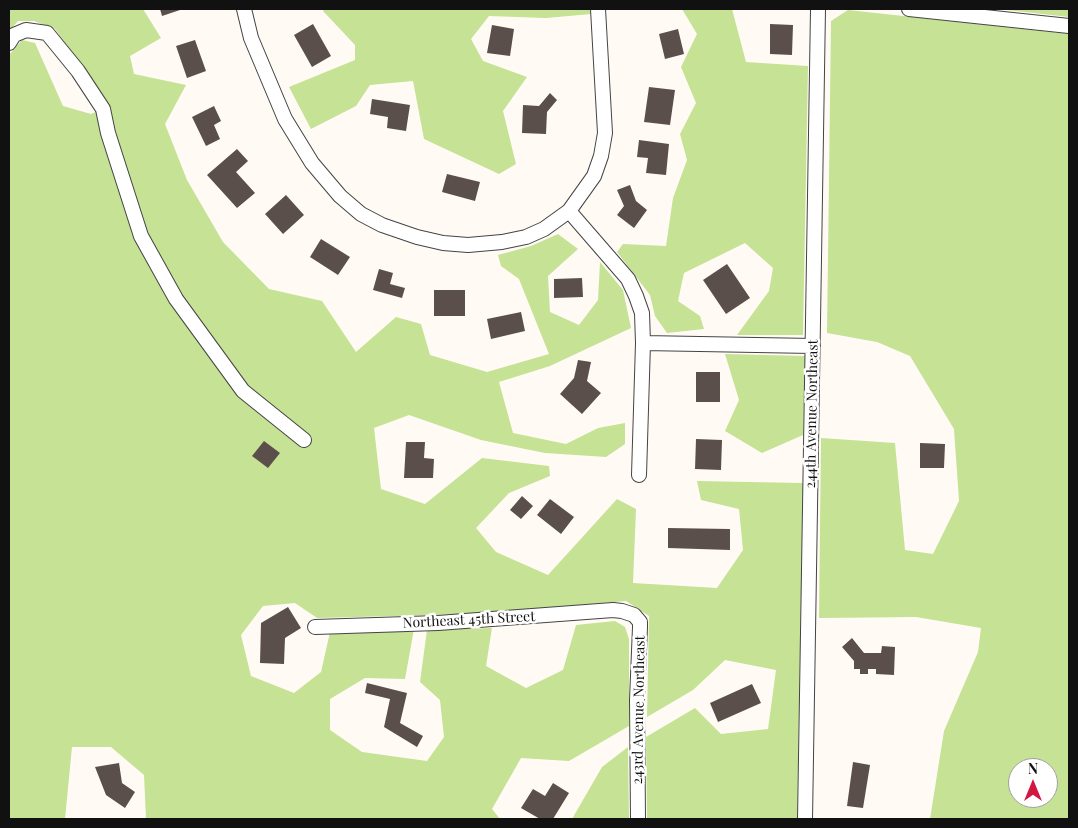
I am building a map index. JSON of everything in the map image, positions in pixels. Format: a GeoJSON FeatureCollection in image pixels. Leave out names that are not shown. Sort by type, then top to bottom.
{"type":"FeatureCollection","features":[{"type":"Feature","properties":{"kind":"street"},"geometry":{"type":"LineString","coordinates":[[244,9],[251,38],[285,119],[312,163],[340,196],[361,214],[382,225],[416,237],[443,243],[468,245],[502,242],[526,237],[544,229],[569,211],[594,176],[601,156],[605,133],[598,9]]}},
{"type":"Feature","properties":{"kind":"street","name":"244th Avenue Northeast"},"geometry":{"type":"LineString","coordinates":[[805,819],[818,9]]}},
{"type":"Feature","properties":{"kind":"street"},"geometry":{"type":"LineString","coordinates":[[909,9],[1069,26]]}},
{"type":"Feature","properties":{"kind":"street"},"geometry":{"type":"LineString","coordinates":[[9,43],[14,35],[26,30],[47,32],[78,71],[103,108],[108,133],[141,236],[176,299],[243,391],[304,440]]}},
{"type":"Feature","properties":{"kind":"street"},"geometry":{"type":"LineString","coordinates":[[569,211],[628,279],[642,313],[643,343],[639,475]]}},
{"type":"Feature","properties":{"kind":"street"},"geometry":{"type":"LineString","coordinates":[[643,343],[813,346]]}},
{"type":"Feature","properties":{"kind":"street","name":"Northeast 45th Street"},"geometry":{"type":"LineString","coordinates":[[315,627],[438,623],[613,610],[622,611]]}},
{"type":"Feature","properties":{"kind":"street","name":"243rd Avenue Northeast"},"geometry":{"type":"LineString","coordinates":[[622,611],[634,615],[640,622],[637,700],[638,819]]}},
{"type":"Feature","properties":{"kind":"green space"},"geometry":{"type":"Polygon","coordinates":[[[9,9],[143,9],[161,38],[130,56],[134,74],[186,85],[165,124],[187,180],[223,242],[269,289],[322,301],[356,352],[396,317],[421,324],[430,355],[487,372],[549,354],[519,279],[501,266],[498,255],[531,246],[558,234],[578,249],[548,276],[550,312],[579,325],[598,300],[600,262],[623,290],[631,328],[550,366],[499,382],[513,433],[566,444],[598,428],[625,423],[625,444],[606,457],[545,453],[481,440],[409,415],[374,428],[381,489],[425,504],[482,458],[549,466],[550,476],[509,493],[476,528],[496,552],[548,575],[617,499],[636,509],[633,583],[717,588],[743,550],[739,509],[701,500],[697,481],[803,483],[797,819],[647,819],[646,737],[695,708],[721,734],[768,729],[776,670],[725,660],[693,690],[647,717],[649,616],[626,601],[472,614],[317,618],[295,603],[263,606],[241,635],[251,676],[294,693],[321,672],[330,632],[414,629],[405,679],[365,678],[330,699],[330,730],[362,752],[427,761],[444,737],[440,700],[420,682],[427,630],[492,628],[486,666],[526,688],[563,670],[576,625],[615,621],[625,627],[629,639],[629,726],[569,761],[521,758],[492,809],[500,819],[146,819],[144,775],[111,747],[72,747],[65,819],[9,819],[9,55],[22,40],[35,43],[63,106],[91,114],[109,106],[55,29],[34,21],[18,21],[9,31],[9,9]]]}},
{"type":"Feature","properties":{"kind":"green space"},"geometry":{"type":"Polygon","coordinates":[[[324,9],[590,9],[591,14],[546,18],[489,16],[471,39],[483,61],[527,77],[503,111],[516,164],[499,174],[424,139],[413,81],[370,85],[356,106],[311,129],[289,87],[355,60],[355,45],[323,11],[324,9]]]}},
{"type":"Feature","properties":{"kind":"green space"},"geometry":{"type":"Polygon","coordinates":[[[682,9],[732,9],[746,62],[808,66],[803,335],[737,335],[769,291],[773,268],[745,243],[684,273],[678,301],[700,316],[704,329],[667,333],[655,316],[650,295],[617,252],[623,244],[666,246],[673,198],[687,160],[680,134],[696,103],[681,67],[697,34],[682,9]]]}},
{"type":"Feature","properties":{"kind":"green space"},"geometry":{"type":"Polygon","coordinates":[[[998,9],[1069,9],[1069,17],[998,9]]]}},
{"type":"Feature","properties":{"kind":"green space"},"geometry":{"type":"Polygon","coordinates":[[[848,10],[1069,34],[1069,819],[930,819],[944,731],[978,652],[981,628],[916,617],[819,618],[821,438],[895,443],[905,550],[933,554],[959,501],[954,429],[910,356],[877,342],[827,333],[831,21],[848,10]]]}},
{"type":"Feature","properties":{"kind":"green space"},"geometry":{"type":"Polygon","coordinates":[[[725,354],[805,356],[803,435],[762,453],[725,431],[739,400],[725,354]]]}},
{"type":"Feature","properties":{"kind":"green space"},"geometry":{"type":"Polygon","coordinates":[[[628,747],[629,819],[572,819],[602,767],[628,747]]]}},
{"type":"Feature","properties":{"kind":"building"},"geometry":{"type":"Polygon","coordinates":[[[160,9],[183,9],[162,16],[160,9]]]}},
{"type":"Feature","properties":{"kind":"building"},"geometry":{"type":"Polygon","coordinates":[[[313,24],[331,56],[312,67],[294,35],[313,24]]]}},
{"type":"Feature","properties":{"kind":"building"},"geometry":{"type":"Polygon","coordinates":[[[770,24],[793,25],[792,55],[770,54],[770,24]]]}},
{"type":"Feature","properties":{"kind":"building"},"geometry":{"type":"Polygon","coordinates":[[[492,25],[514,29],[510,56],[487,53],[492,25]]]}},
{"type":"Feature","properties":{"kind":"building"},"geometry":{"type":"Polygon","coordinates":[[[678,29],[684,54],[665,59],[659,34],[678,29]]]}},
{"type":"Feature","properties":{"kind":"building"},"geometry":{"type":"Polygon","coordinates":[[[195,40],[206,71],[187,78],[176,46],[195,40]]]}},
{"type":"Feature","properties":{"kind":"building"},"geometry":{"type":"Polygon","coordinates":[[[649,87],[675,90],[670,125],[644,122],[649,87]]]}},
{"type":"Feature","properties":{"kind":"building"},"geometry":{"type":"Polygon","coordinates":[[[550,93],[557,100],[547,112],[546,134],[522,133],[523,105],[539,106],[550,93]]]}},
{"type":"Feature","properties":{"kind":"building"},"geometry":{"type":"Polygon","coordinates":[[[372,99],[410,105],[406,131],[387,128],[388,117],[370,114],[372,99]]]}},
{"type":"Feature","properties":{"kind":"building"},"geometry":{"type":"Polygon","coordinates":[[[214,106],[221,121],[214,125],[220,139],[206,146],[192,117],[214,106]]]}},
{"type":"Feature","properties":{"kind":"building"},"geometry":{"type":"Polygon","coordinates":[[[639,140],[669,144],[666,175],[646,173],[648,158],[637,157],[639,140]]]}},
{"type":"Feature","properties":{"kind":"building"},"geometry":{"type":"Polygon","coordinates":[[[237,149],[248,161],[236,172],[255,193],[237,208],[207,175],[237,149]]]}},
{"type":"Feature","properties":{"kind":"building"},"geometry":{"type":"Polygon","coordinates":[[[447,174],[480,182],[475,201],[442,192],[447,174]]]}},
{"type":"Feature","properties":{"kind":"building"},"geometry":{"type":"Polygon","coordinates":[[[630,185],[636,201],[647,210],[634,228],[617,215],[624,206],[617,190],[630,185]]]}},
{"type":"Feature","properties":{"kind":"building"},"geometry":{"type":"Polygon","coordinates":[[[286,195],[304,215],[283,234],[265,214],[286,195]]]}},
{"type":"Feature","properties":{"kind":"building"},"geometry":{"type":"Polygon","coordinates":[[[321,239],[350,257],[338,275],[310,257],[321,239]]]}},
{"type":"Feature","properties":{"kind":"building"},"geometry":{"type":"Polygon","coordinates":[[[727,264],[750,298],[726,314],[703,280],[727,264]]]}},
{"type":"Feature","properties":{"kind":"building"},"geometry":{"type":"Polygon","coordinates":[[[379,269],[393,273],[390,284],[405,288],[402,298],[373,290],[379,269]]]}},
{"type":"Feature","properties":{"kind":"building"},"geometry":{"type":"Polygon","coordinates":[[[582,278],[583,297],[554,298],[554,279],[582,278]]]}},
{"type":"Feature","properties":{"kind":"building"},"geometry":{"type":"Polygon","coordinates":[[[434,290],[465,290],[465,316],[434,316],[434,290]]]}},
{"type":"Feature","properties":{"kind":"building"},"geometry":{"type":"Polygon","coordinates":[[[521,312],[525,331],[491,339],[487,319],[521,312]]]}},
{"type":"Feature","properties":{"kind":"building"},"geometry":{"type":"Polygon","coordinates":[[[578,360],[591,362],[587,381],[601,393],[582,414],[560,394],[574,378],[578,360]]]}},
{"type":"Feature","properties":{"kind":"building"},"geometry":{"type":"Polygon","coordinates":[[[696,372],[720,372],[720,402],[696,402],[696,372]]]}},
{"type":"Feature","properties":{"kind":"building"},"geometry":{"type":"Polygon","coordinates":[[[696,439],[722,440],[721,470],[695,469],[696,439]]]}},
{"type":"Feature","properties":{"kind":"building"},"geometry":{"type":"Polygon","coordinates":[[[264,441],[280,453],[268,468],[252,456],[264,441]]]}},
{"type":"Feature","properties":{"kind":"building"},"geometry":{"type":"Polygon","coordinates":[[[406,442],[425,442],[424,458],[434,459],[433,478],[404,478],[406,442]]]}},
{"type":"Feature","properties":{"kind":"building"},"geometry":{"type":"Polygon","coordinates":[[[920,443],[945,444],[944,468],[920,468],[920,443]]]}},
{"type":"Feature","properties":{"kind":"building"},"geometry":{"type":"Polygon","coordinates":[[[522,496],[533,506],[521,519],[510,510],[522,496]]]}},
{"type":"Feature","properties":{"kind":"building"},"geometry":{"type":"Polygon","coordinates":[[[550,499],[574,517],[561,534],[537,515],[550,499]]]}},
{"type":"Feature","properties":{"kind":"building"},"geometry":{"type":"Polygon","coordinates":[[[668,528],[730,529],[730,550],[668,548],[668,528]]]}},
{"type":"Feature","properties":{"kind":"building"},"geometry":{"type":"Polygon","coordinates":[[[288,607],[301,628],[285,638],[284,664],[260,663],[261,623],[288,607]]]}},
{"type":"Feature","properties":{"kind":"building"},"geometry":{"type":"Polygon","coordinates":[[[852,638],[864,653],[881,653],[882,646],[895,647],[894,675],[876,674],[876,669],[868,669],[868,674],[860,674],[860,669],[854,669],[854,661],[842,647],[852,638]]]}},
{"type":"Feature","properties":{"kind":"building"},"geometry":{"type":"Polygon","coordinates":[[[367,683],[407,693],[400,723],[423,736],[417,747],[384,727],[390,699],[365,693],[367,683]]]}},
{"type":"Feature","properties":{"kind":"building"},"geometry":{"type":"Polygon","coordinates":[[[752,684],[761,703],[718,722],[710,703],[752,684]]]}},
{"type":"Feature","properties":{"kind":"building"},"geometry":{"type":"Polygon","coordinates":[[[853,762],[870,765],[863,808],[847,806],[853,762]]]}},
{"type":"Feature","properties":{"kind":"building"},"geometry":{"type":"Polygon","coordinates":[[[119,763],[122,783],[135,792],[125,808],[106,795],[95,767],[119,763]]]}},
{"type":"Feature","properties":{"kind":"building"},"geometry":{"type":"Polygon","coordinates":[[[553,783],[569,793],[553,819],[540,819],[521,808],[533,789],[545,796],[553,783]]]}}]}
